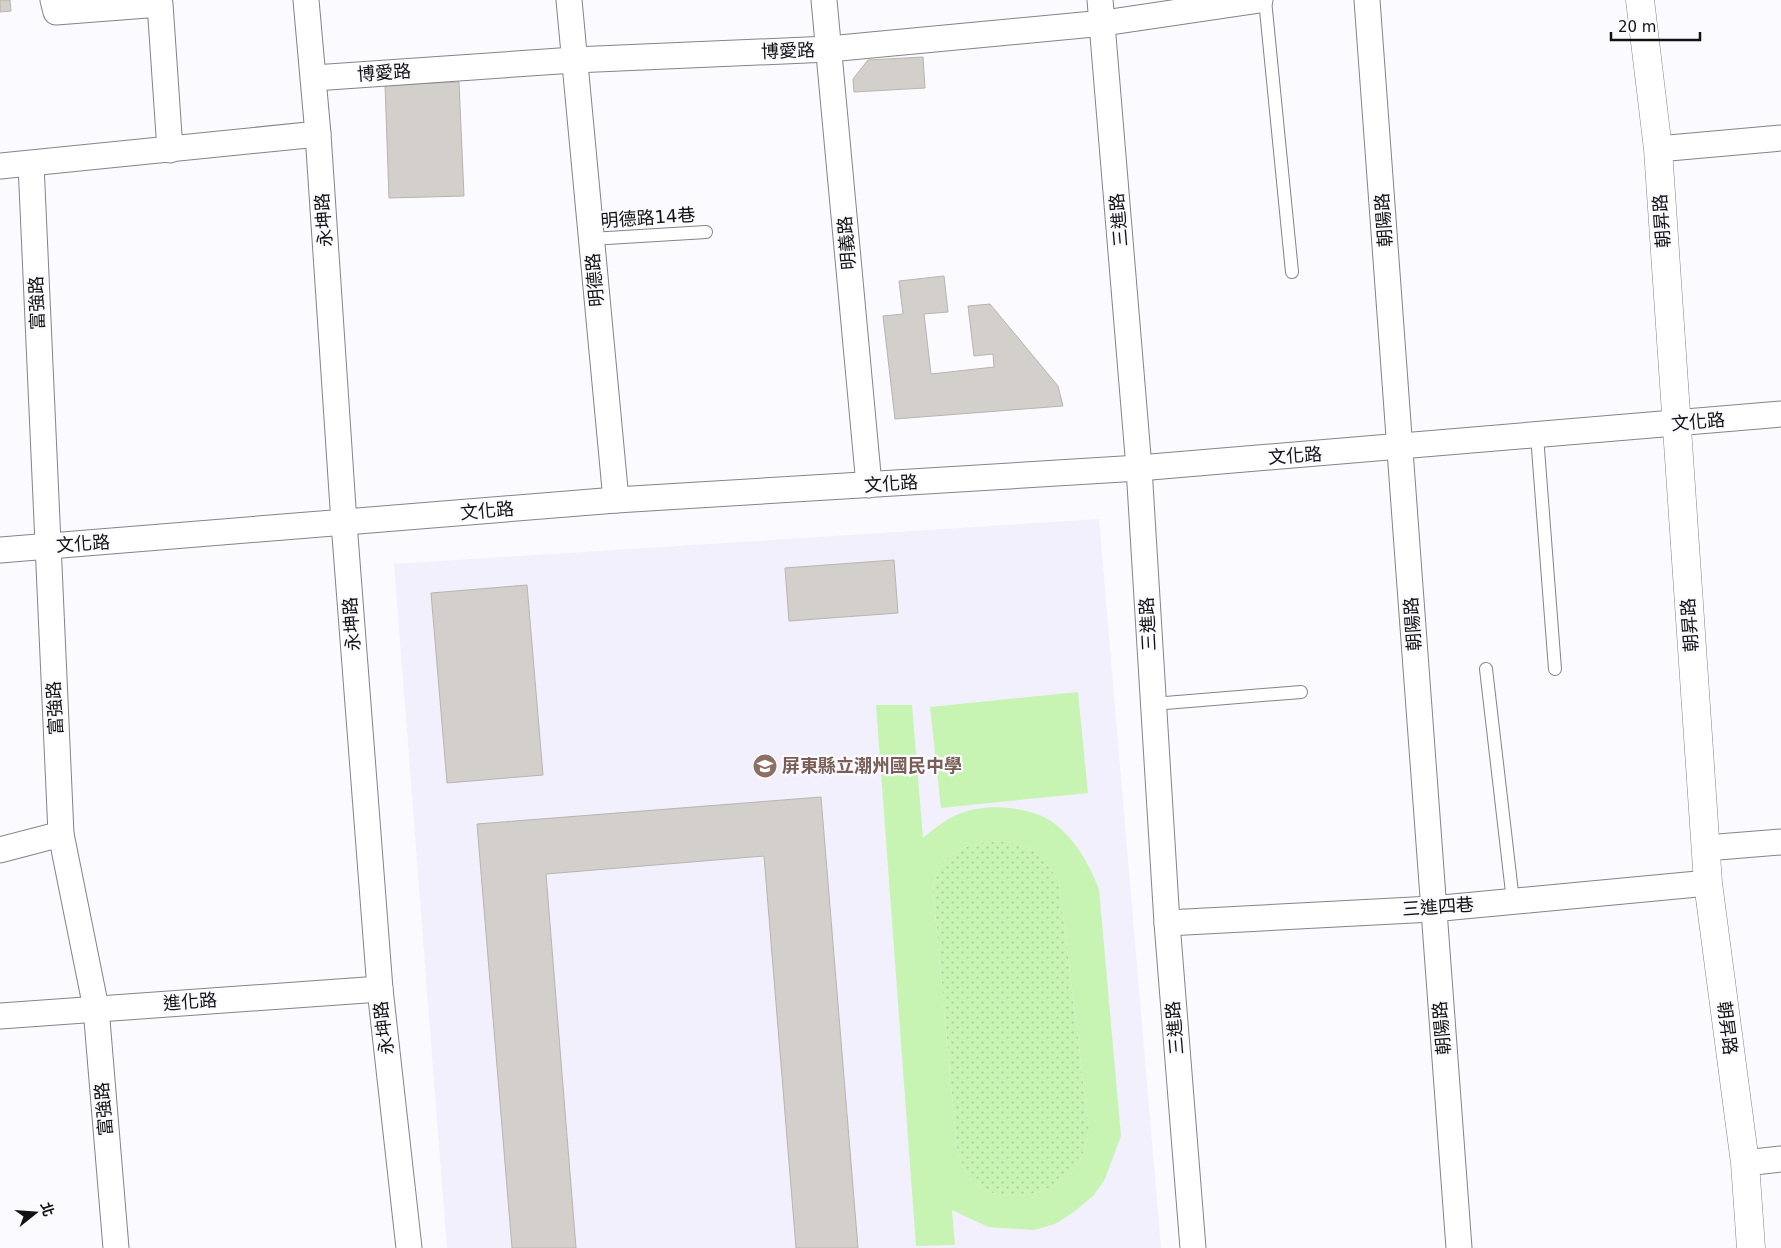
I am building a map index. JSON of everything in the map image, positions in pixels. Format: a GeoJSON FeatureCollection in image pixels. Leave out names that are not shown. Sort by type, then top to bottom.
{"type":"FeatureCollection","features":[{"type":"Feature","properties":{"kind":"main road","name":"朝昇路"},"geometry":{"type":"LineString","coordinates":[[1640,0],[1658,149],[1675,424],[1708,883],[1745,1163],[1751,1248]]}},
{"type":"Feature","properties":{"kind":"street"},"geometry":{"type":"LineString","coordinates":[[53,0],[56,12],[160,4],[170,150]]}},
{"type":"Feature","properties":{"kind":"street","name":"永坤路"},"geometry":{"type":"LineString","coordinates":[[306,0],[314,78],[344,523],[380,989],[409,1248]]}},
{"type":"Feature","properties":{"kind":"street","name":"明德路"},"geometry":{"type":"LineString","coordinates":[[569,0],[616,500]]}},
{"type":"Feature","properties":{"kind":"street","name":"明義路"},"geometry":{"type":"LineString","coordinates":[[824,0],[869,486]]}},
{"type":"Feature","properties":{"kind":"street","name":"博愛路"},"geometry":{"type":"LineString","coordinates":[[314,78],[574,60],[829,49],[1102,11],[1260,0]]}},
{"type":"Feature","properties":{"kind":"street","name":"朝陽路"},"geometry":{"type":"LineString","coordinates":[[1367,0],[1401,447],[1432,909],[1459,1248]]}},
{"type":"Feature","properties":{"kind":"street","name":"三進路"},"geometry":{"type":"LineString","coordinates":[[1102,11],[1139,468],[1166,923],[1193,1248]]}},
{"type":"Feature","properties":{"kind":"street"},"geometry":{"type":"LineString","coordinates":[[0,166],[318,134]]}},
{"type":"Feature","properties":{"kind":"street"},"geometry":{"type":"LineString","coordinates":[[1658,149],[1781,138]]}},
{"type":"Feature","properties":{"kind":"street","name":"富強路"},"geometry":{"type":"LineString","coordinates":[[31,164],[61,834],[96,1008],[116,1248]]}},
{"type":"Feature","properties":{"kind":"street","name":"文化路"},"geometry":{"type":"LineString","coordinates":[[0,550],[616,500],[1139,468],[1781,414]]}},
{"type":"Feature","properties":{"kind":"street"},"geometry":{"type":"LineString","coordinates":[[0,850],[61,834]]}},
{"type":"Feature","properties":{"kind":"street"},"geometry":{"type":"LineString","coordinates":[[1706,848],[1781,842]]}},
{"type":"Feature","properties":{"kind":"street","name":"三進四巷"},"geometry":{"type":"LineString","coordinates":[[1166,923],[1432,909],[1708,883]]}},
{"type":"Feature","properties":{"kind":"street","name":"進化路"},"geometry":{"type":"LineString","coordinates":[[0,1016],[380,989]]}},
{"type":"Feature","properties":{"kind":"street"},"geometry":{"type":"LineString","coordinates":[[1745,1163],[1781,1160]]}},
{"type":"Feature","properties":{"kind":"lane"},"geometry":{"type":"LineString","coordinates":[[1265,0],[1292,272]]}},
{"type":"Feature","properties":{"kind":"lane","name":"明德路14巷"},"geometry":{"type":"LineString","coordinates":[[592,239],[706,232]]}},
{"type":"Feature","properties":{"kind":"lane"},"geometry":{"type":"LineString","coordinates":[[1537,436],[1555,669]]}},
{"type":"Feature","properties":{"kind":"lane"},"geometry":{"type":"LineString","coordinates":[[1486,669],[1513,901]]}},
{"type":"Feature","properties":{"kind":"lane"},"geometry":{"type":"LineString","coordinates":[[1153,704],[1301,692]]}},
{"type":"Feature","properties":{"kind":"shaded area","name":"屏東縣立潮州國民中學"},"geometry":{"type":"Polygon","coordinates":[[[1099,519],[1161,1248],[447,1248],[394,564],[1099,519]]]}},
{"type":"Feature","properties":{"kind":"green space"},"geometry":{"type":"Polygon","coordinates":[[[1078,692],[1088,793],[941,808],[930,707],[1078,692]]]}},
{"type":"Feature","properties":{"kind":"green space"},"geometry":{"type":"Polygon","coordinates":[[[876,705],[912,705],[923,838],[936,827],[961,813],[984,808],[1009,808],[1033,813],[1054,823],[1069,837],[1086,862],[1099,889],[1121,1136],[1105,1179],[1094,1195],[1074,1212],[1055,1224],[1034,1230],[988,1227],[952,1210],[955,1245],[916,1246],[876,705]],[[1001,841],[988,842],[965,847],[955,852],[940,867],[935,878],[933,891],[957,1149],[965,1172],[974,1183],[999,1195],[1014,1196],[1043,1191],[1068,1176],[1081,1157],[1089,1129],[1059,882],[1048,865],[1036,853],[1012,843],[1001,841]]]}},
{"type":"Feature","properties":{"kind":"green space"},"geometry":{"type":"Polygon","coordinates":[[[1001,841],[1021,846],[1036,853],[1048,865],[1059,882],[1089,1129],[1081,1157],[1068,1176],[1043,1191],[1014,1196],[999,1195],[974,1183],[965,1172],[957,1149],[933,891],[935,878],[940,867],[955,852],[976,844],[1001,841]]]}},
{"type":"Feature","properties":{"kind":"building"},"geometry":{"type":"Polygon","coordinates":[[[0,0],[10,0],[11,11],[0,12],[0,0]]]}},
{"type":"Feature","properties":{"kind":"building"},"geometry":{"type":"Polygon","coordinates":[[[923,57],[925,88],[854,92],[853,79],[868,60],[923,57]]]}},
{"type":"Feature","properties":{"kind":"building"},"geometry":{"type":"Polygon","coordinates":[[[459,82],[464,196],[389,198],[385,85],[459,82]]]}},
{"type":"Feature","properties":{"kind":"building"},"geometry":{"type":"Polygon","coordinates":[[[944,276],[948,312],[924,314],[931,374],[994,367],[993,354],[974,356],[968,306],[990,304],[1058,386],[1063,406],[895,419],[883,316],[903,314],[899,281],[944,276]]]}},
{"type":"Feature","properties":{"kind":"building"},"geometry":{"type":"Polygon","coordinates":[[[894,560],[898,613],[789,621],[785,568],[894,560]]]}},
{"type":"Feature","properties":{"kind":"building"},"geometry":{"type":"Polygon","coordinates":[[[527,585],[543,775],[447,783],[431,593],[527,585]]]}},
{"type":"Feature","properties":{"kind":"building"},"geometry":{"type":"Polygon","coordinates":[[[821,797],[858,1248],[796,1248],[764,856],[546,874],[576,1248],[512,1248],[477,824],[821,797]]]}},
{"type":"Feature","properties":{"kind":"place","name":"屏東縣立潮州國民中學"},"geometry":{"type":"Point","coordinates":[765,766]}}]}
